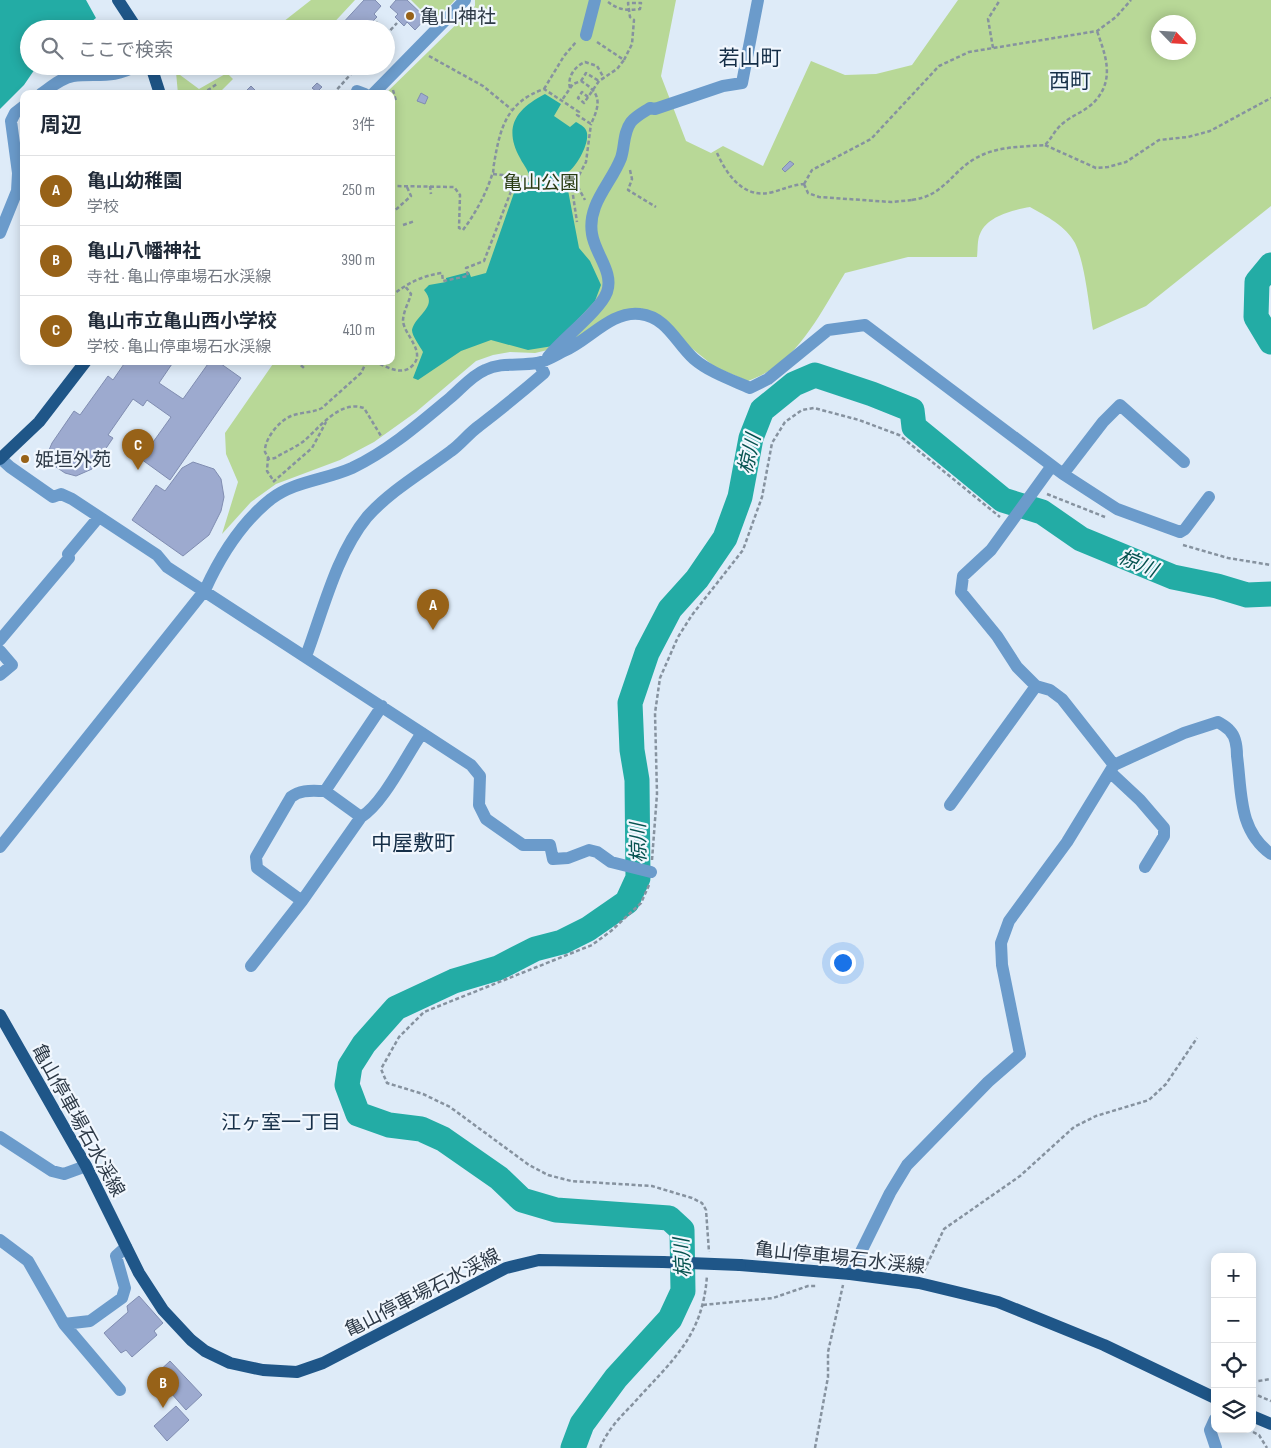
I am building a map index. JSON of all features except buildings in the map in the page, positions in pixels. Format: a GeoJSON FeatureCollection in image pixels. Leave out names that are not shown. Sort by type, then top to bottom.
{"type":"FeatureCollection","features":[{"type":"Feature","properties":{"kind":"main road"},"geometry":{"type":"LineString","coordinates":[[118,0],[131,20]]}},
{"type":"Feature","properties":{"kind":"main road"},"geometry":{"type":"LineString","coordinates":[[154,75],[159,90]]}},
{"type":"Feature","properties":{"kind":"main road"},"geometry":{"type":"LineString","coordinates":[[0,459],[39,422],[83,365]]}},
{"type":"Feature","properties":{"kind":"main road","name":"亀山停車場石水渓線"},"geometry":{"type":"LineString","coordinates":[[0,1016],[86,1166],[139,1274],[163,1310],[205,1351],[230,1363],[263,1370],[297,1372],[332,1359],[506,1268],[539,1260],[663,1262],[740,1266],[846,1279],[919,1284],[998,1302],[1104,1345],[1211,1396]]}},
{"type":"Feature","properties":{"kind":"main road"},"geometry":{"type":"LineString","coordinates":[[1256,1418],[1271,1424]]}},
{"type":"Feature","properties":{"kind":"street"},"geometry":{"type":"LineString","coordinates":[[395,72],[465,0]]}},
{"type":"Feature","properties":{"kind":"street"},"geometry":{"type":"LineString","coordinates":[[586,35],[595,0]]}},
{"type":"Feature","properties":{"kind":"street"},"geometry":{"type":"LineString","coordinates":[[306,656],[336,573],[347,548],[367,517],[405,484],[452,450],[478,426],[491,419],[544,373],[543,361],[598,306],[607,292],[608,277],[592,233],[593,214],[599,196],[619,162],[631,122],[650,108],[656,109],[723,86],[742,83],[758,0]]}},
{"type":"Feature","properties":{"kind":"street"},"geometry":{"type":"LineString","coordinates":[[46,90],[60,80],[72,76],[94,75]]}},
{"type":"Feature","properties":{"kind":"street"},"geometry":{"type":"LineString","coordinates":[[377,90],[392,75]]}},
{"type":"Feature","properties":{"kind":"street"},"geometry":{"type":"LineString","coordinates":[[0,232],[17,191],[18,173],[11,120],[20,109]]}},
{"type":"Feature","properties":{"kind":"street"},"geometry":{"type":"LineString","coordinates":[[0,847],[205,590],[213,573],[245,525],[272,499],[300,484],[350,469],[376,455],[418,425],[484,370],[497,365],[543,361],[584,341],[612,320],[630,313],[641,314],[667,327],[693,358],[711,370],[750,388],[768,379],[828,330],[866,325],[1051,466],[1117,509],[1174,532],[1180,532],[1185,529],[1209,497]]}},
{"type":"Feature","properties":{"kind":"street"},"geometry":{"type":"LineString","coordinates":[[1063,474],[1103,422],[1120,405],[1184,462]]}},
{"type":"Feature","properties":{"kind":"street"},"geometry":{"type":"LineString","coordinates":[[0,459],[53,497],[61,494],[72,499],[98,518],[157,555],[167,567],[471,765],[480,776],[479,805],[486,819],[523,845],[550,845],[553,859],[568,858],[589,850],[597,852],[611,862],[651,872]]}},
{"type":"Feature","properties":{"kind":"street"},"geometry":{"type":"LineString","coordinates":[[1051,466],[1011,525],[991,550],[963,576],[961,592],[997,636],[1017,667],[1036,686],[1050,690],[1062,699],[1112,768],[1164,828],[1164,836],[1145,867]]}},
{"type":"Feature","properties":{"kind":"street"},"geometry":{"type":"LineString","coordinates":[[0,640],[68,558],[68,554],[98,518]]}},
{"type":"Feature","properties":{"kind":"street"},"geometry":{"type":"LineString","coordinates":[[0,651],[12,665],[0,675]]}},
{"type":"Feature","properties":{"kind":"street"},"geometry":{"type":"LineString","coordinates":[[950,805],[1036,686]]}},
{"type":"Feature","properties":{"kind":"street"},"geometry":{"type":"LineString","coordinates":[[325,791],[382,706]]}},
{"type":"Feature","properties":{"kind":"street"},"geometry":{"type":"LineString","coordinates":[[846,1279],[907,1165],[988,1082],[1020,1054],[1002,965],[1001,943],[1009,922],[1067,842],[1112,768],[1184,733],[1218,722],[1231,731],[1236,743],[1245,820],[1251,834],[1271,854]]}},
{"type":"Feature","properties":{"kind":"street"},"geometry":{"type":"LineString","coordinates":[[251,966],[302,902],[361,817],[369,812],[386,790],[422,733]]}},
{"type":"Feature","properties":{"kind":"street"},"geometry":{"type":"LineString","coordinates":[[302,902],[257,868],[256,857],[291,797],[307,790],[325,791],[361,817]]}},
{"type":"Feature","properties":{"kind":"street"},"geometry":{"type":"LineString","coordinates":[[0,1137],[52,1171],[64,1174],[86,1166]]}},
{"type":"Feature","properties":{"kind":"street"},"geometry":{"type":"LineString","coordinates":[[0,1240],[28,1261],[64,1324],[120,1390]]}},
{"type":"Feature","properties":{"kind":"street"},"geometry":{"type":"LineString","coordinates":[[64,1324],[90,1321],[122,1298],[125,1288],[116,1256],[126,1247]]}},
{"type":"Feature","properties":{"kind":"street"},"geometry":{"type":"LineString","coordinates":[[1211,1433],[1216,1448]]}},
{"type":"Feature","properties":{"kind":"path"},"geometry":{"type":"LineString","coordinates":[[993,48],[988,19],[1000,0]]}},
{"type":"Feature","properties":{"kind":"path"},"geometry":{"type":"LineString","coordinates":[[804,184],[812,170],[871,139],[939,66],[969,52],[1097,30],[1116,17],[1131,0]]}},
{"type":"Feature","properties":{"kind":"path"},"geometry":{"type":"LineString","coordinates":[[588,98],[599,81],[617,69],[628,54],[634,30],[634,20],[630,17],[629,11],[628,3],[641,3],[640,9],[629,11],[620,10],[610,1],[604,1]]}},
{"type":"Feature","properties":{"kind":"path"},"geometry":{"type":"LineString","coordinates":[[1045,145],[1061,125],[1096,100],[1104,87],[1107,60],[1097,30]]}},
{"type":"Feature","properties":{"kind":"path"},"geometry":{"type":"LineString","coordinates":[[395,186],[451,185],[460,195],[459,228],[463,230],[474,215],[493,174],[503,127],[511,109],[526,96],[544,89],[571,45],[586,35],[624,60]]}},
{"type":"Feature","properties":{"kind":"path"},"geometry":{"type":"LineString","coordinates":[[423,53],[483,86],[511,109]]}},
{"type":"Feature","properties":{"kind":"path"},"geometry":{"type":"LineString","coordinates":[[570,88],[571,75],[575,69],[585,62],[597,66],[604,78]]}},
{"type":"Feature","properties":{"kind":"path"},"geometry":{"type":"LineString","coordinates":[[562,100],[570,88],[581,81],[586,73],[599,81]]}},
{"type":"Feature","properties":{"kind":"path"},"geometry":{"type":"LineString","coordinates":[[337,90],[350,75]]}},
{"type":"Feature","properties":{"kind":"path"},"geometry":{"type":"LineString","coordinates":[[576,182],[586,162],[591,124],[597,110],[596,92],[581,81]]}},
{"type":"Feature","properties":{"kind":"path"},"geometry":{"type":"LineString","coordinates":[[208,90],[217,84]]}},
{"type":"Feature","properties":{"kind":"path"},"geometry":{"type":"LineString","coordinates":[[544,89],[579,112],[578,116],[591,124]]}},
{"type":"Feature","properties":{"kind":"path"},"geometry":{"type":"LineString","coordinates":[[804,184],[808,193],[819,198],[891,202],[929,198],[961,168],[989,152],[1045,145],[1096,168],[1108,167],[1126,162],[1159,140],[1210,131],[1271,98]]}},
{"type":"Feature","properties":{"kind":"path"},"geometry":{"type":"LineString","coordinates":[[717,153],[724,168],[739,186],[746,190],[758,193],[773,192],[790,186],[804,184]]}},
{"type":"Feature","properties":{"kind":"path"},"geometry":{"type":"LineString","coordinates":[[619,162],[629,166],[632,179],[628,190],[630,193],[656,207]]}},
{"type":"Feature","properties":{"kind":"path"},"geometry":{"type":"LineString","coordinates":[[493,174],[576,182]]}},
{"type":"Feature","properties":{"kind":"path"},"geometry":{"type":"LineString","coordinates":[[395,293],[424,276],[442,273],[443,281],[468,276],[466,268],[484,262],[519,176]]}},
{"type":"Feature","properties":{"kind":"path"},"geometry":{"type":"LineString","coordinates":[[576,182],[578,181],[578,187],[593,214]]}},
{"type":"Feature","properties":{"kind":"path"},"geometry":{"type":"LineString","coordinates":[[395,210],[411,196],[407,186]]}},
{"type":"Feature","properties":{"kind":"path"},"geometry":{"type":"LineString","coordinates":[[430,186],[431,194]]}},
{"type":"Feature","properties":{"kind":"path"},"geometry":{"type":"LineString","coordinates":[[404,226],[415,221]]}},
{"type":"Feature","properties":{"kind":"path"},"geometry":{"type":"LineString","coordinates":[[383,365],[397,371],[408,369],[414,364],[416,348],[404,327],[403,318],[411,294],[404,286]]}},
{"type":"Feature","properties":{"kind":"path"},"geometry":{"type":"LineString","coordinates":[[301,365],[304,368]]}},
{"type":"Feature","properties":{"kind":"path"},"geometry":{"type":"LineString","coordinates":[[273,480],[267,471],[268,457],[264,447],[269,436],[289,416],[314,412],[322,408],[361,373],[365,365]]}},
{"type":"Feature","properties":{"kind":"path"},"geometry":{"type":"LineString","coordinates":[[268,457],[275,458],[305,440],[316,428],[347,407],[364,408],[384,442]]}},
{"type":"Feature","properties":{"kind":"path"},"geometry":{"type":"LineString","coordinates":[[709,1257],[706,1210],[702,1204],[692,1198],[652,1186],[571,1181],[548,1176],[529,1165],[450,1107],[436,1099],[387,1083],[381,1069],[398,1037],[424,1012],[592,945],[611,931],[641,903],[651,882],[657,794],[655,713],[660,678],[678,636],[692,614],[743,550],[762,497],[772,443],[785,422],[802,410],[814,408],[834,412],[899,435],[1011,525]]}},
{"type":"Feature","properties":{"kind":"path"},"geometry":{"type":"LineString","coordinates":[[271,487],[273,480],[312,448],[327,421]]}},
{"type":"Feature","properties":{"kind":"path"},"geometry":{"type":"LineString","coordinates":[[919,1284],[944,1229],[1020,1176],[1074,1127],[1096,1116],[1149,1100],[1166,1084],[1197,1038]]}},
{"type":"Feature","properties":{"kind":"path"},"geometry":{"type":"LineString","coordinates":[[600,1448],[613,1425],[690,1337],[703,1305],[708,1266]]}},
{"type":"Feature","properties":{"kind":"path"},"geometry":{"type":"LineString","coordinates":[[834,1285],[846,1279]]}},
{"type":"Feature","properties":{"kind":"path"},"geometry":{"type":"LineString","coordinates":[[815,1448],[828,1377],[828,1352],[846,1279]]}},
{"type":"Feature","properties":{"kind":"path"},"geometry":{"type":"LineString","coordinates":[[703,1305],[773,1298],[808,1286],[817,1286]]}},
{"type":"Feature","properties":{"kind":"path"},"geometry":{"type":"LineString","coordinates":[[1256,1381],[1271,1379]]}},
{"type":"Feature","properties":{"kind":"path"},"geometry":{"type":"LineString","coordinates":[[1256,1395],[1271,1401]]}},
{"type":"Feature","properties":{"kind":"path"},"geometry":{"type":"LineString","coordinates":[[1255,1433],[1259,1435],[1267,1448]]}},
{"type":"Feature","properties":{"kind":"green space"},"geometry":{"type":"Polygon","coordinates":[[[311,0],[355,0],[336,20],[285,20],[311,0]]]}},
{"type":"Feature","properties":{"kind":"green space"},"geometry":{"type":"Polygon","coordinates":[[[411,0],[455,0],[439,17],[430,19],[411,0]]]}},
{"type":"Feature","properties":{"kind":"green space","name":"亀山公園"},"geometry":{"type":"Polygon","coordinates":[[[475,0],[676,0],[661,76],[686,141],[711,153],[723,146],[763,166],[811,61],[845,75],[876,74],[912,65],[958,0],[1271,0],[1271,206],[1146,306],[1093,330],[1084,273],[1075,243],[1061,227],[1030,207],[1001,215],[988,223],[979,236],[977,257],[908,257],[845,273],[816,321],[793,350],[780,363],[748,381],[715,367],[643,309],[565,346],[535,353],[510,352],[493,355],[476,361],[416,412],[374,442],[340,460],[276,484],[251,502],[222,534],[238,482],[226,454],[225,433],[272,365],[395,365],[395,90],[389,90],[475,6],[475,0]]]}},
{"type":"Feature","properties":{"kind":"green space"},"geometry":{"type":"Polygon","coordinates":[[[176,75],[180,75],[199,89],[224,75],[229,75],[233,79],[222,90],[178,90],[176,75]]]}},
{"type":"Feature","properties":{"kind":"shaded area"},"geometry":{"type":"Polygon","coordinates":[[[0,0],[86,0],[96,18],[93,20],[20,20],[20,75],[31,75],[24,85],[0,109],[0,0]]]}},
{"type":"Feature","properties":{"kind":"shaded area"},"geometry":{"type":"Polygon","coordinates":[[[545,94],[561,104],[554,116],[570,127],[576,122],[587,133],[582,154],[568,172],[567,185],[579,248],[590,261],[601,285],[595,301],[553,346],[528,350],[491,340],[461,351],[418,380],[413,378],[423,352],[412,330],[428,306],[428,296],[424,290],[429,285],[446,282],[446,278],[469,272],[471,277],[486,273],[515,190],[529,182],[528,172],[515,147],[513,128],[515,120],[526,106],[545,94]]]}},
{"type":"Feature","properties":{"kind":"waterway","name":"椋川"},"geometry":{"type":"LineString","coordinates":[[1271,265],[1257,282],[1256,317],[1271,342]]}},
{"type":"Feature","properties":{"kind":"waterway","name":"椋川"},"geometry":{"type":"LineString","coordinates":[[573,1448],[582,1424],[616,1378],[670,1319],[683,1291],[682,1230],[669,1218],[556,1210],[522,1200],[499,1178],[443,1139],[421,1129],[389,1125],[358,1114],[347,1085],[350,1066],[364,1044],[396,1008],[454,981],[498,968],[535,949],[562,942],[588,929],[627,902],[638,878],[637,780],[632,750],[630,703],[647,653],[670,609],[697,579],[725,538],[740,497],[751,438],[762,410],[794,384],[815,375],[872,394],[912,410],[914,427],[1003,500],[1042,512],[1081,539],[1173,577],[1217,586],[1247,595],[1271,594]]}},
{"type":"Feature","properties":{"kind":"place","name":"亀山神社"},"geometry":{"type":"Point","coordinates":[410,16]}},
{"type":"Feature","properties":{"kind":"place","name":"姫垣外苑"},"geometry":{"type":"Point","coordinates":[25,459]}},
{"type":"Feature","properties":{"kind":"place","name":"亀山市立亀山西小学校"},"geometry":{"type":"Point","coordinates":[138,470]}},
{"type":"Feature","properties":{"kind":"place","name":"亀山幼稚園"},"geometry":{"type":"Point","coordinates":[433,630]}},
{"type":"Feature","properties":{"kind":"place","name":"亀山八幡神社"},"geometry":{"type":"Point","coordinates":[163,1408]}},
{"type":"Feature","properties":{"kind":"district","name":"若山町"},"geometry":{"type":"Point","coordinates":[750,58]}},
{"type":"Feature","properties":{"kind":"district","name":"西町"},"geometry":{"type":"Point","coordinates":[1070,81]}},
{"type":"Feature","properties":{"kind":"district","name":"中屋敷町"},"geometry":{"type":"Point","coordinates":[413,843]}},
{"type":"Feature","properties":{"kind":"district","name":"江ヶ室一丁目"},"geometry":{"type":"Point","coordinates":[281,1122]}}]}
